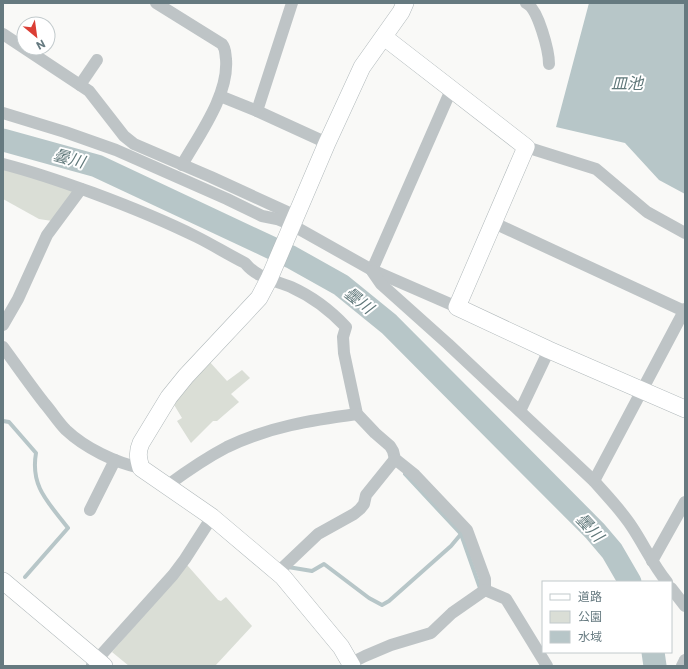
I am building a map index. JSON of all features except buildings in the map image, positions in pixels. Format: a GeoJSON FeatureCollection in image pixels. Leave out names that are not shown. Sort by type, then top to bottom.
{"type":"FeatureCollection","features":[{"type":"Feature","properties":{"kind":"street"},"geometry":{"type":"LineString","coordinates":[[156,3],[222,44],[225,48],[227,65],[220,96],[182,165]]}},
{"type":"Feature","properties":{"kind":"street"},"geometry":{"type":"LineString","coordinates":[[257,111],[292,3]]}},
{"type":"Feature","properties":{"kind":"street"},"geometry":{"type":"LineString","coordinates":[[141,468],[138,458],[138,451],[141,443],[170,397],[186,376],[259,298],[269,279],[327,143],[362,67],[402,12],[405,3]]}},
{"type":"Feature","properties":{"kind":"street"},"geometry":{"type":"LineString","coordinates":[[526,3],[529,4],[536,15],[546,42],[549,64]]}},
{"type":"Feature","properties":{"kind":"street"},"geometry":{"type":"LineString","coordinates":[[3,34],[89,91],[121,133],[134,144],[182,165],[294,221],[372,270],[457,307],[549,350],[685,409]]}},
{"type":"Feature","properties":{"kind":"street"},"geometry":{"type":"LineString","coordinates":[[384,37],[526,147],[596,169],[647,212],[685,233]]}},
{"type":"Feature","properties":{"kind":"street"},"geometry":{"type":"LineString","coordinates":[[80,85],[97,60]]}},
{"type":"Feature","properties":{"kind":"street"},"geometry":{"type":"LineString","coordinates":[[372,270],[451,90]]}},
{"type":"Feature","properties":{"kind":"street"},"geometry":{"type":"LineString","coordinates":[[220,96],[327,143]]}},
{"type":"Feature","properties":{"kind":"street"},"geometry":{"type":"LineString","coordinates":[[3,113],[65,132],[116,150],[262,216],[294,221]]}},
{"type":"Feature","properties":{"kind":"street"},"geometry":{"type":"LineString","coordinates":[[457,307],[492,222],[526,147]]}},
{"type":"Feature","properties":{"kind":"street"},"geometry":{"type":"LineString","coordinates":[[3,164],[44,176],[130,207],[197,237],[245,263],[251,270],[259,275],[292,287],[334,315],[346,327],[343,338],[344,353],[357,414],[390,446],[395,459],[414,475],[467,530],[485,579],[485,590]]}},
{"type":"Feature","properties":{"kind":"street"},"geometry":{"type":"LineString","coordinates":[[3,325],[18,299],[47,236],[81,189]]}},
{"type":"Feature","properties":{"kind":"street"},"geometry":{"type":"LineString","coordinates":[[492,222],[684,310],[594,481]]}},
{"type":"Feature","properties":{"kind":"street"},"geometry":{"type":"LineString","coordinates":[[372,270],[381,284],[594,481],[631,526],[652,562],[666,581]]}},
{"type":"Feature","properties":{"kind":"street"},"geometry":{"type":"LineString","coordinates":[[3,347],[67,431],[79,440],[115,460],[125,465],[141,468],[168,485],[212,517],[278,572],[342,647],[351,665],[365,656],[391,645],[431,633],[452,613],[485,590]]}},
{"type":"Feature","properties":{"kind":"street"},"geometry":{"type":"LineString","coordinates":[[520,411],[549,350]]}},
{"type":"Feature","properties":{"kind":"street"},"geometry":{"type":"LineString","coordinates":[[168,485],[198,463],[227,447],[258,435],[315,419],[357,414]]}},
{"type":"Feature","properties":{"kind":"street"},"geometry":{"type":"LineString","coordinates":[[278,572],[318,534],[357,512],[364,504],[366,495],[395,459]]}},
{"type":"Feature","properties":{"kind":"street"},"geometry":{"type":"LineString","coordinates":[[90,510],[115,460]]}},
{"type":"Feature","properties":{"kind":"street"},"geometry":{"type":"LineString","coordinates":[[652,562],[685,502]]}},
{"type":"Feature","properties":{"kind":"street"},"geometry":{"type":"LineString","coordinates":[[3,581],[97,664],[173,575],[212,517]]}},
{"type":"Feature","properties":{"kind":"street"},"geometry":{"type":"LineString","coordinates":[[672,589],[685,606]]}},
{"type":"Feature","properties":{"kind":"street"},"geometry":{"type":"LineString","coordinates":[[485,590],[506,599],[547,666]]}},
{"type":"Feature","properties":{"kind":"street"},"geometry":{"type":"LineString","coordinates":[[682,666],[685,660]]}},
{"type":"Feature","properties":{"kind":"green space"},"geometry":{"type":"Polygon","coordinates":[[[3,167],[76,190],[52,221],[39,219],[3,199],[3,167]]]}},
{"type":"Feature","properties":{"kind":"green space"},"geometry":{"type":"Polygon","coordinates":[[[208,360],[227,381],[242,370],[250,378],[231,394],[239,402],[217,421],[213,421],[191,443],[177,421],[182,418],[173,403],[208,360]]]}},
{"type":"Feature","properties":{"kind":"green space"},"geometry":{"type":"Polygon","coordinates":[[[187,565],[218,600],[221,601],[226,597],[252,626],[215,666],[129,666],[112,652],[187,565]]]}},
{"type":"Feature","properties":{"kind":"water","name":"皿池"},"geometry":{"type":"Polygon","coordinates":[[[589,3],[685,3],[685,194],[659,180],[625,143],[556,127],[589,3]]]}},
{"type":"Feature","properties":{"kind":"waterway","name":"曇川"},"geometry":{"type":"LineString","coordinates":[[3,140],[97,166],[291,257],[341,285],[389,324],[595,531],[612,551],[629,581]]}},
{"type":"Feature","properties":{"kind":"waterway"},"geometry":{"type":"LineString","coordinates":[[3,421],[9,422],[36,453],[35,465],[38,485],[48,502],[68,528],[25,577]]}},
{"type":"Feature","properties":{"kind":"waterway"},"geometry":{"type":"LineString","coordinates":[[405,474],[461,534],[480,588]]}},
{"type":"Feature","properties":{"kind":"waterway"},"geometry":{"type":"LineString","coordinates":[[288,567],[312,571],[324,564],[369,598],[382,605],[389,601],[451,546],[461,534]]}},
{"type":"Feature","properties":{"kind":"waterway","name":"曇川"},"geometry":{"type":"LineString","coordinates":[[653,653],[655,666]]}}]}
